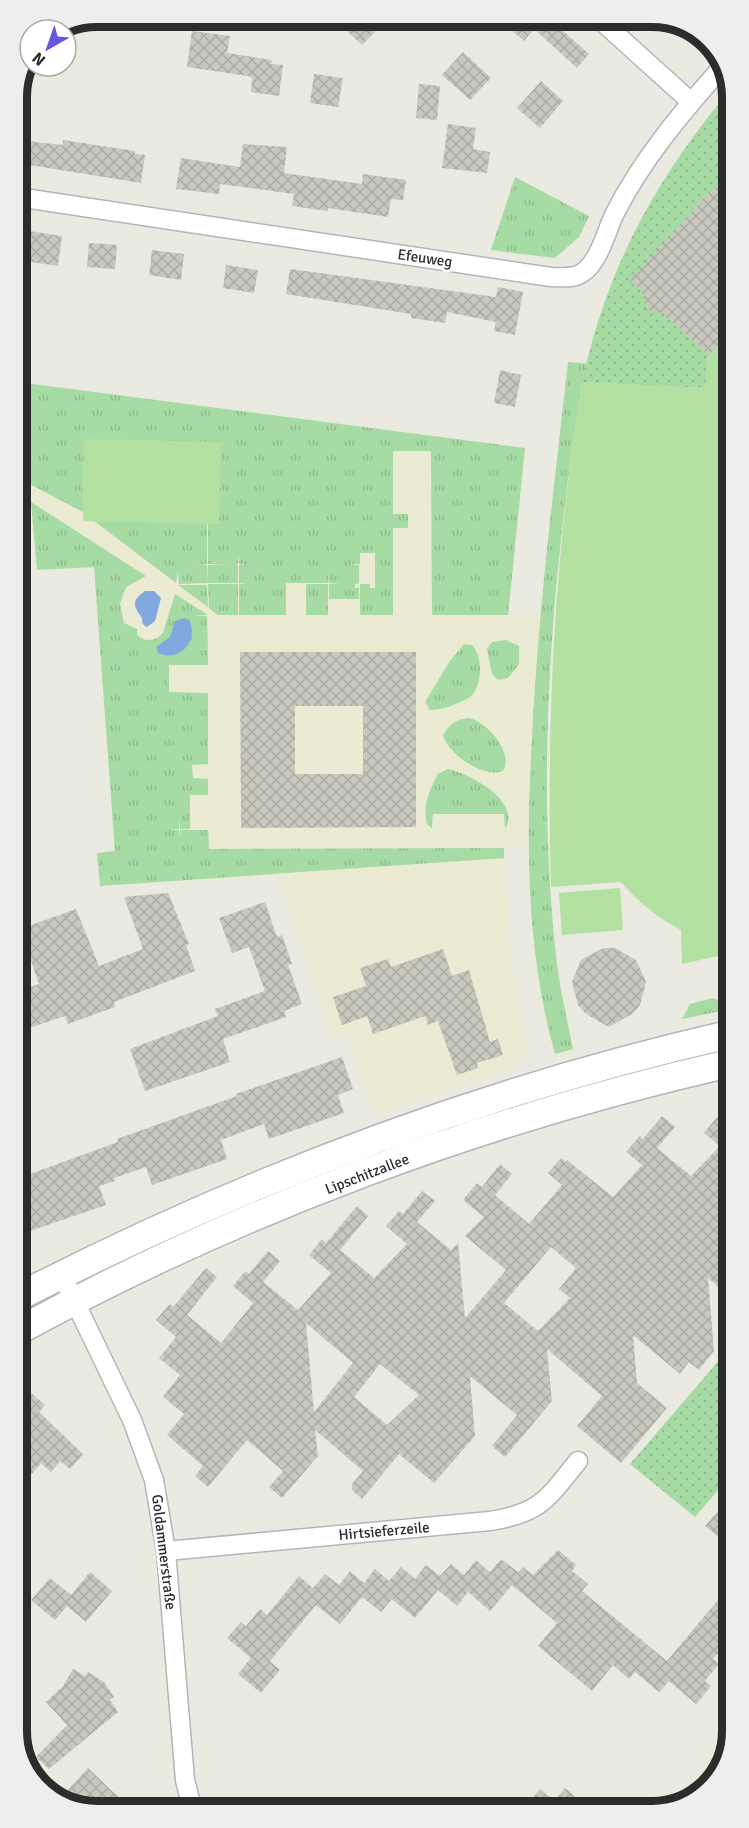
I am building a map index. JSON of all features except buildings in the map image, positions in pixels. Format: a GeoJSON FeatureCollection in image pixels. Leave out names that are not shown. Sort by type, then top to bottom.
{"type":"FeatureCollection","features":[{"type":"Feature","properties":{"kind":"street"},"geometry":{"type":"LineString","coordinates":[[608,27],[691,102]]}},
{"type":"Feature","properties":{"kind":"street","name":"Efeuweg"},"geometry":{"type":"LineString","coordinates":[[27,198],[551,277],[576,276],[584,273],[594,261],[615,213],[670,127],[717,72]]}},
{"type":"Feature","properties":{"kind":"street","name":"Lipschitzallee"},"geometry":{"type":"LineString","coordinates":[[27,1292],[225,1201],[409,1129],[554,1082],[722,1036]]}},
{"type":"Feature","properties":{"kind":"street"},"geometry":{"type":"LineString","coordinates":[[680,1046],[687,1073]]}},
{"type":"Feature","properties":{"kind":"street","name":"Lipschitzallee"},"geometry":{"type":"LineString","coordinates":[[27,1326],[176,1253],[321,1191],[409,1158],[562,1108],[722,1065]]}},
{"type":"Feature","properties":{"kind":"street"},"geometry":{"type":"LineString","coordinates":[[554,1082],[562,1108]]}},
{"type":"Feature","properties":{"kind":"street","name":"Goldammerstraße"},"geometry":{"type":"LineString","coordinates":[[62,1275],[145,1450],[154,1480],[166,1551],[185,1780],[190,1801]]}},
{"type":"Feature","properties":{"kind":"street","name":"Hirtsieferzeile"},"geometry":{"type":"LineString","coordinates":[[166,1551],[490,1521],[520,1516],[549,1497],[578,1461]]}},
{"type":"Feature","properties":{"kind":"shaded area"},"geometry":{"type":"Polygon","coordinates":[[[27,383],[525,448],[508,614],[541,613],[531,736],[528,848],[504,848],[514,984],[528,1046],[519,1065],[375,1114],[346,1033],[335,1036],[279,875],[100,886],[97,853],[115,851],[94,567],[37,570],[32,507],[27,507],[27,383]]]}},
{"type":"Feature","properties":{"kind":"green space"},"geometry":{"type":"Polygon","coordinates":[[[722,100],[722,115],[715,108],[722,100]]]}},
{"type":"Feature","properties":{"kind":"green space"},"geometry":{"type":"Polygon","coordinates":[[[715,108],[722,115],[722,342],[707,358],[706,388],[582,382],[603,306],[632,237],[669,172],[715,108]]]}},
{"type":"Feature","properties":{"kind":"green space"},"geometry":{"type":"Polygon","coordinates":[[[515,177],[589,216],[579,237],[555,258],[491,250],[515,177]]]}},
{"type":"Feature","properties":{"kind":"green space"},"geometry":{"type":"Polygon","coordinates":[[[722,342],[722,955],[682,964],[681,930],[649,909],[621,882],[551,887],[551,696],[565,508],[582,382],[705,388],[707,358],[722,342]]]}},
{"type":"Feature","properties":{"kind":"green space"},"geometry":{"type":"Polygon","coordinates":[[[568,362],[685,372],[685,387],[582,382],[555,595],[547,740],[550,884],[557,967],[573,1049],[555,1054],[545,1015],[533,937],[529,818],[538,644],[568,362]]]}},
{"type":"Feature","properties":{"kind":"green space"},"geometry":{"type":"Polygon","coordinates":[[[27,383],[525,448],[508,615],[432,615],[431,451],[393,451],[393,514],[408,514],[408,528],[393,528],[393,615],[360,615],[360,584],[370,584],[370,588],[375,588],[375,553],[360,553],[360,564],[349,564],[359,565],[359,583],[355,584],[355,588],[359,588],[359,599],[329,599],[329,584],[340,583],[329,583],[328,576],[328,583],[286,583],[286,615],[239,615],[239,584],[248,584],[239,583],[239,565],[247,564],[239,564],[239,552],[238,564],[235,564],[238,565],[238,583],[208,583],[208,565],[226,564],[208,564],[208,523],[84,440],[83,512],[27,483],[27,383]]]}},
{"type":"Feature","properties":{"kind":"green space"},"geometry":{"type":"Polygon","coordinates":[[[84,439],[221,442],[219,524],[83,521],[84,439]]]}},
{"type":"Feature","properties":{"kind":"green space"},"geometry":{"type":"Polygon","coordinates":[[[31,502],[146,576],[126,587],[120,604],[124,623],[137,629],[137,635],[140,638],[150,640],[163,633],[175,594],[208,615],[193,616],[207,616],[208,649],[203,650],[208,650],[208,665],[169,665],[169,692],[208,693],[208,764],[192,765],[193,778],[208,779],[208,795],[190,795],[190,829],[180,829],[179,815],[179,829],[168,830],[179,830],[180,836],[180,830],[208,830],[209,849],[504,848],[504,858],[100,886],[97,853],[115,851],[94,567],[37,570],[31,502]]]}},
{"type":"Feature","properties":{"kind":"green space"},"geometry":{"type":"Polygon","coordinates":[[[94,521],[207,523],[207,564],[198,564],[207,565],[208,583],[179,584],[178,572],[176,583],[94,521]]]}},
{"type":"Feature","properties":{"kind":"green space"},"geometry":{"type":"Polygon","coordinates":[[[208,584],[238,584],[238,615],[218,615],[209,608],[208,584]]]}},
{"type":"Feature","properties":{"kind":"green space"},"geometry":{"type":"Polygon","coordinates":[[[306,584],[328,584],[328,615],[306,615],[306,584]]]}},
{"type":"Feature","properties":{"kind":"green space"},"geometry":{"type":"Polygon","coordinates":[[[178,585],[207,585],[208,607],[178,585]]]}},
{"type":"Feature","properties":{"kind":"green space"},"geometry":{"type":"Polygon","coordinates":[[[506,640],[519,646],[519,664],[508,678],[498,680],[492,674],[487,649],[492,642],[506,640]]]}},
{"type":"Feature","properties":{"kind":"green space"},"geometry":{"type":"Polygon","coordinates":[[[464,644],[472,645],[480,663],[479,679],[474,692],[470,697],[456,704],[430,710],[425,702],[450,661],[464,644]]]}},
{"type":"Feature","properties":{"kind":"green space"},"geometry":{"type":"Polygon","coordinates":[[[467,718],[482,724],[496,738],[505,755],[506,764],[503,771],[495,773],[477,768],[459,757],[446,742],[443,735],[448,728],[467,718]]]}},
{"type":"Feature","properties":{"kind":"green space"},"geometry":{"type":"Polygon","coordinates":[[[448,769],[480,783],[500,799],[506,809],[508,819],[505,829],[504,814],[433,814],[432,828],[428,825],[425,813],[429,792],[438,774],[448,769]]]}},
{"type":"Feature","properties":{"kind":"green space"},"geometry":{"type":"Polygon","coordinates":[[[620,888],[623,930],[562,935],[559,893],[620,888]]]}},
{"type":"Feature","properties":{"kind":"green space"},"geometry":{"type":"Polygon","coordinates":[[[713,998],[722,1001],[722,1011],[682,1019],[690,1004],[713,998]]]}},
{"type":"Feature","properties":{"kind":"green space"},"geometry":{"type":"Polygon","coordinates":[[[722,1357],[722,1486],[695,1517],[630,1464],[722,1357]]]}},
{"type":"Feature","properties":{"kind":"water"},"geometry":{"type":"Polygon","coordinates":[[[145,591],[154,591],[161,598],[155,621],[147,627],[143,624],[135,605],[138,597],[145,591]]]}},
{"type":"Feature","properties":{"kind":"water"},"geometry":{"type":"Polygon","coordinates":[[[185,618],[190,621],[192,629],[185,649],[173,655],[158,653],[156,647],[170,637],[175,621],[185,618]]]}}]}
